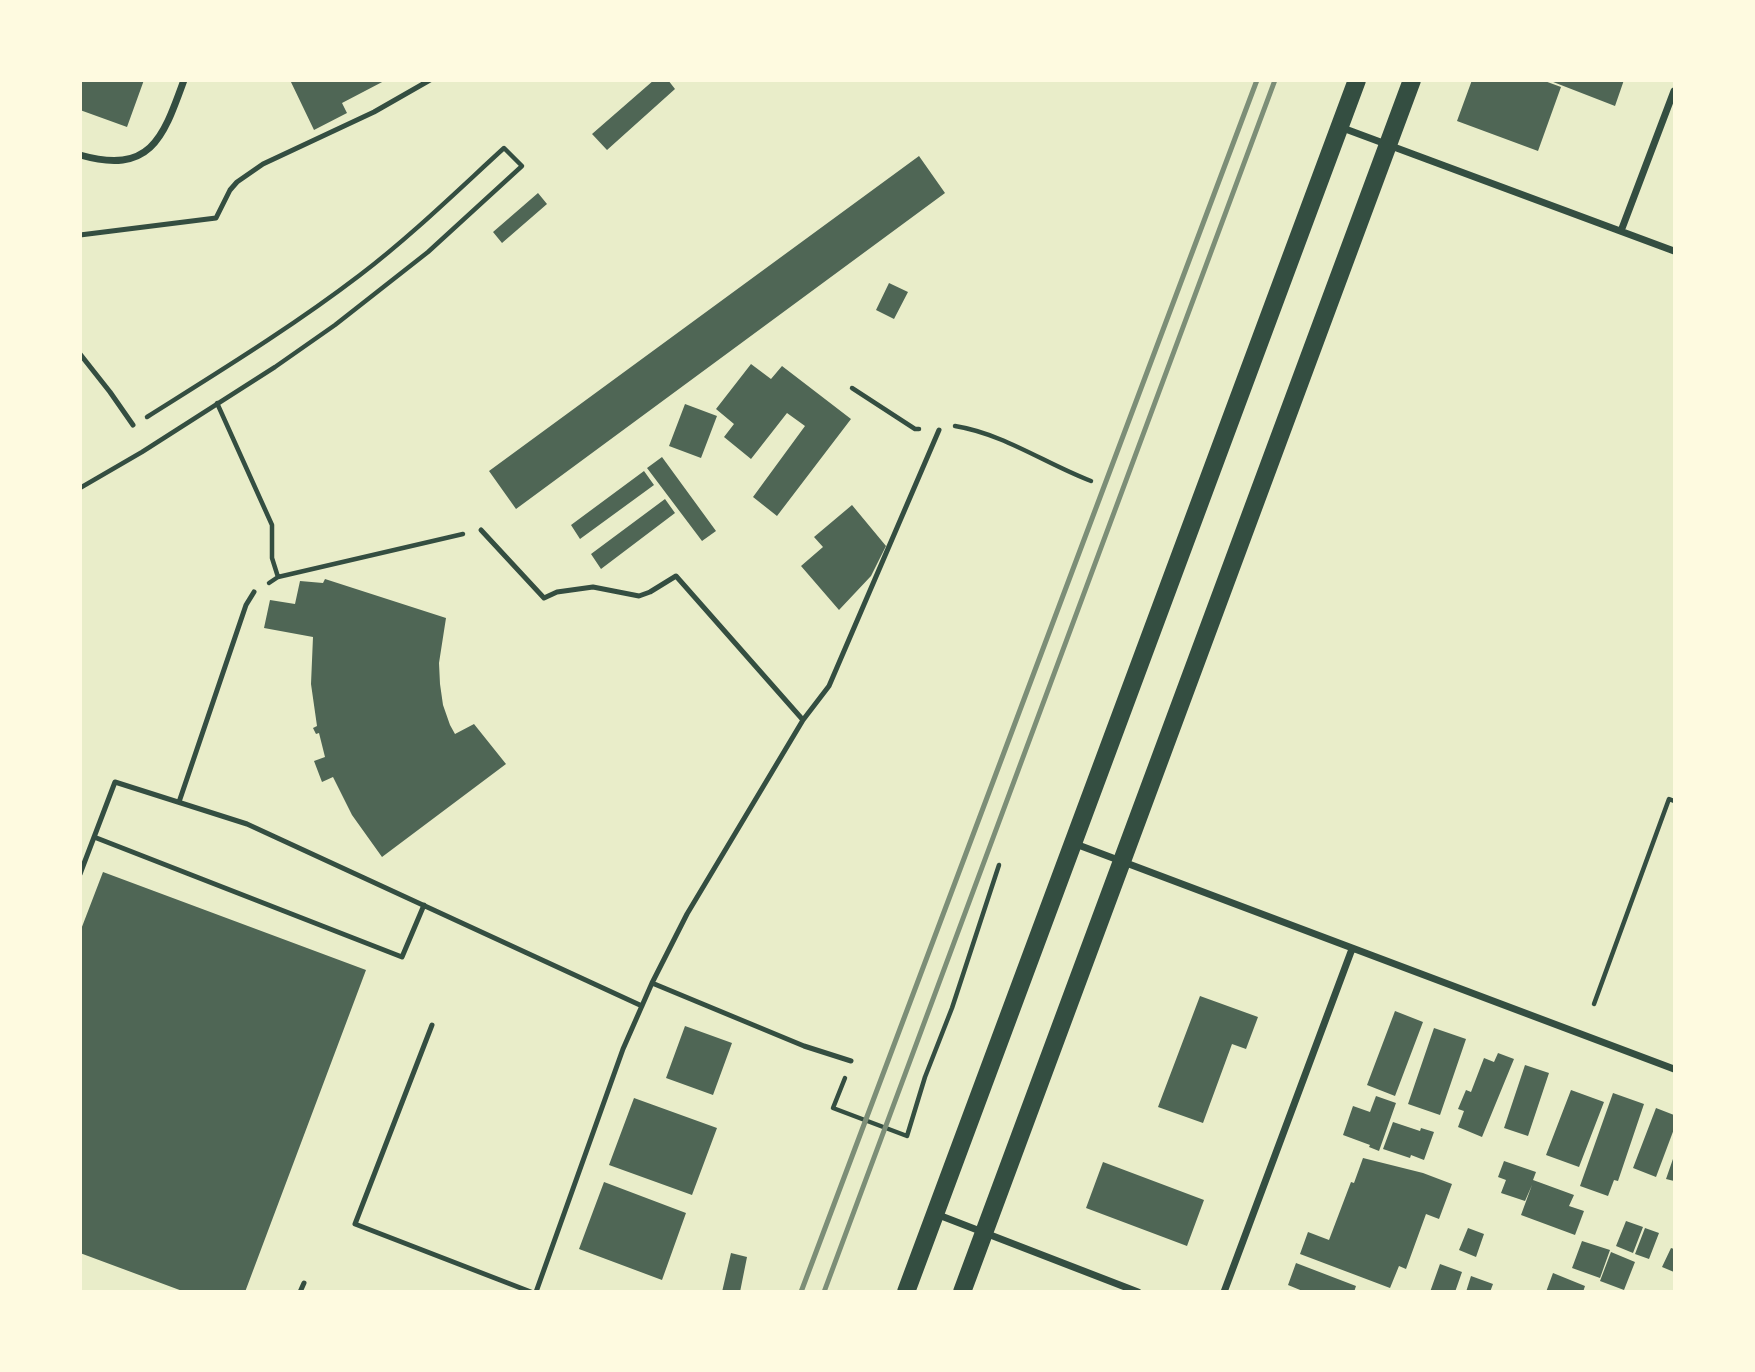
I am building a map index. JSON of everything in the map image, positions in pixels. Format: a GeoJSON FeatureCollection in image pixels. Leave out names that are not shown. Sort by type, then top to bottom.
{"type":"FeatureCollection","features":[{"type":"Feature","properties":{"kind":"main road"},"geometry":{"type":"LineString","coordinates":[[906,1292],[1357,80]]}},
{"type":"Feature","properties":{"kind":"main road"},"geometry":{"type":"LineString","coordinates":[[962,1292],[1412,80]]}},
{"type":"Feature","properties":{"kind":"street"},"geometry":{"type":"LineString","coordinates":[[80,155],[120,161],[130,160],[138,155],[162,134],[184,80]]}},
{"type":"Feature","properties":{"kind":"street"},"geometry":{"type":"LineString","coordinates":[[1621,231],[1675,91]]}},
{"type":"Feature","properties":{"kind":"street"},"geometry":{"type":"LineString","coordinates":[[1340,127],[1675,251]]}},
{"type":"Feature","properties":{"kind":"street"},"geometry":{"type":"LineString","coordinates":[[1073,843],[1675,1069]]}},
{"type":"Feature","properties":{"kind":"street"},"geometry":{"type":"LineString","coordinates":[[1224,1292],[1352,948]]}},
{"type":"Feature","properties":{"kind":"street"},"geometry":{"type":"LineString","coordinates":[[936,1213],[1138,1292]]}},
{"type":"Feature","properties":{"kind":"lane"},"geometry":{"type":"LineString","coordinates":[[80,235],[216,218],[230,190],[262,164],[374,113],[430,80]]}},
{"type":"Feature","properties":{"kind":"lane"},"geometry":{"type":"LineString","coordinates":[[80,354],[133,425]]}},
{"type":"Feature","properties":{"kind":"lane"},"geometry":{"type":"LineString","coordinates":[[536,1292],[623,1049],[652,983],[687,914],[803,720],[829,686],[939,430]]}},
{"type":"Feature","properties":{"kind":"lane"},"geometry":{"type":"LineString","coordinates":[[481,530],[544,598],[557,592],[593,587],[639,596],[676,576],[803,720]]}},
{"type":"Feature","properties":{"kind":"lane"},"geometry":{"type":"LineString","coordinates":[[179,802],[246,605],[254,592]]}},
{"type":"Feature","properties":{"kind":"lane"},"geometry":{"type":"LineString","coordinates":[[80,874],[115,782],[247,824],[642,1006]]}},
{"type":"Feature","properties":{"kind":"lane"},"geometry":{"type":"LineString","coordinates":[[94,837],[402,957],[424,905]]}},
{"type":"Feature","properties":{"kind":"lane"},"geometry":{"type":"LineString","coordinates":[[652,983],[804,1046],[851,1061]]}},
{"type":"Feature","properties":{"kind":"lane"},"geometry":{"type":"LineString","coordinates":[[432,1025],[355,1224],[531,1292]]}},
{"type":"Feature","properties":{"kind":"lane"},"geometry":{"type":"LineString","coordinates":[[300,1292],[304,1283]]}},
{"type":"Feature","properties":{"kind":"path"},"geometry":{"type":"LineString","coordinates":[[80,488],[142,452],[303,348],[365,303],[428,252],[522,166],[504,148],[417,228],[344,287],[253,350],[133,425]]}},
{"type":"Feature","properties":{"kind":"path"},"geometry":{"type":"LineString","coordinates":[[217,403],[272,525],[272,558],[278,577]]}},
{"type":"Feature","properties":{"kind":"path"},"geometry":{"type":"LineString","coordinates":[[1069,472],[1091,481]]}},
{"type":"Feature","properties":{"kind":"path"},"geometry":{"type":"LineString","coordinates":[[254,592],[278,577],[481,530]]}},
{"type":"Feature","properties":{"kind":"path"},"geometry":{"type":"LineString","coordinates":[[1594,1004],[1669,799],[1675,801]]}},
{"type":"Feature","properties":{"kind":"path"},"geometry":{"type":"LineString","coordinates":[[851,1061],[834,1108],[907,1136],[999,865]]}},
{"type":"Feature","properties":{"kind":"building"},"geometry":{"type":"Polygon","coordinates":[[[80,80],[144,80],[127,127],[80,110],[80,80]]]}},
{"type":"Feature","properties":{"kind":"building"},"geometry":{"type":"Polygon","coordinates":[[[290,80],[386,80],[342,103],[347,113],[314,130],[290,80]]]}},
{"type":"Feature","properties":{"kind":"building"},"geometry":{"type":"Polygon","coordinates":[[[654,80],[668,80],[675,89],[607,150],[592,134],[654,80]]]}},
{"type":"Feature","properties":{"kind":"building"},"geometry":{"type":"Polygon","coordinates":[[[1472,80],[1542,80],[1561,87],[1538,151],[1457,121],[1472,80]]]}},
{"type":"Feature","properties":{"kind":"building"},"geometry":{"type":"Polygon","coordinates":[[[1548,80],[1624,80],[1615,106],[1548,80]]]}},
{"type":"Feature","properties":{"kind":"building"},"geometry":{"type":"Polygon","coordinates":[[[919,156],[945,193],[516,509],[489,471],[919,156]]]}},
{"type":"Feature","properties":{"kind":"building"},"geometry":{"type":"Polygon","coordinates":[[[538,193],[547,204],[502,243],[493,232],[538,193]]]}},
{"type":"Feature","properties":{"kind":"building"},"geometry":{"type":"Polygon","coordinates":[[[889,283],[908,292],[894,319],[876,310],[889,283]]]}},
{"type":"Feature","properties":{"kind":"building"},"geometry":{"type":"Polygon","coordinates":[[[751,364],[771,379],[782,366],[851,419],[777,516],[753,497],[805,426],[787,413],[751,459],[724,437],[734,424],[716,409],[751,364]]]}},
{"type":"Feature","properties":{"kind":"building"},"geometry":{"type":"Polygon","coordinates":[[[685,404],[717,416],[701,458],[669,446],[685,404]]]}},
{"type":"Feature","properties":{"kind":"building"},"geometry":{"type":"Polygon","coordinates":[[[662,457],[716,531],[702,541],[647,468],[662,457]]]}},
{"type":"Feature","properties":{"kind":"building"},"geometry":{"type":"Polygon","coordinates":[[[644,471],[654,485],[580,539],[571,525],[644,471]]]}},
{"type":"Feature","properties":{"kind":"building"},"geometry":{"type":"Polygon","coordinates":[[[665,499],[675,513],[601,569],[591,554],[665,499]]]}},
{"type":"Feature","properties":{"kind":"building"},"geometry":{"type":"Polygon","coordinates":[[[852,505],[886,546],[871,576],[839,610],[801,566],[823,547],[814,537],[852,505]]]}},
{"type":"Feature","properties":{"kind":"building"},"geometry":{"type":"Polygon","coordinates":[[[325,579],[446,618],[439,663],[443,705],[450,725],[455,734],[474,724],[506,764],[382,857],[352,815],[333,777],[322,782],[314,761],[325,757],[319,733],[316,734],[313,728],[317,726],[311,684],[313,637],[264,628],[270,600],[295,604],[300,581],[323,583],[325,579]]]}},
{"type":"Feature","properties":{"kind":"building"},"geometry":{"type":"Polygon","coordinates":[[[103,872],[366,970],[245,1292],[185,1292],[80,1253],[80,932],[103,872]]]}},
{"type":"Feature","properties":{"kind":"building"},"geometry":{"type":"Polygon","coordinates":[[[1200,996],[1258,1017],[1246,1049],[1232,1044],[1203,1123],[1158,1107],[1200,996]]]}},
{"type":"Feature","properties":{"kind":"building"},"geometry":{"type":"Polygon","coordinates":[[[1395,1011],[1423,1022],[1395,1096],[1367,1085],[1395,1011]]]}},
{"type":"Feature","properties":{"kind":"building"},"geometry":{"type":"Polygon","coordinates":[[[685,1026],[732,1043],[713,1095],[666,1078],[685,1026]]]}},
{"type":"Feature","properties":{"kind":"building"},"geometry":{"type":"Polygon","coordinates":[[[1434,1028],[1466,1039],[1440,1115],[1408,1104],[1434,1028]]]}},
{"type":"Feature","properties":{"kind":"building"},"geometry":{"type":"Polygon","coordinates":[[[1498,1053],[1514,1059],[1482,1137],[1458,1127],[1464,1111],[1458,1109],[1466,1090],[1471,1092],[1484,1058],[1494,1062],[1498,1053]]]}},
{"type":"Feature","properties":{"kind":"building"},"geometry":{"type":"Polygon","coordinates":[[[1525,1065],[1549,1073],[1528,1136],[1504,1128],[1525,1065]]]}},
{"type":"Feature","properties":{"kind":"building"},"geometry":{"type":"Polygon","coordinates":[[[1571,1090],[1604,1102],[1579,1167],[1546,1155],[1571,1090]]]}},
{"type":"Feature","properties":{"kind":"building"},"geometry":{"type":"Polygon","coordinates":[[[1613,1093],[1644,1104],[1618,1181],[1614,1180],[1608,1196],[1580,1186],[1613,1093]]]}},
{"type":"Feature","properties":{"kind":"building"},"geometry":{"type":"Polygon","coordinates":[[[1376,1096],[1396,1103],[1379,1151],[1343,1135],[1353,1106],[1370,1112],[1376,1096]]]}},
{"type":"Feature","properties":{"kind":"building"},"geometry":{"type":"Polygon","coordinates":[[[634,1098],[717,1128],[692,1195],[609,1165],[634,1098]]]}},
{"type":"Feature","properties":{"kind":"building"},"geometry":{"type":"Polygon","coordinates":[[[1656,1108],[1674,1115],[1674,1129],[1656,1177],[1633,1168],[1656,1108]]]}},
{"type":"Feature","properties":{"kind":"building"},"geometry":{"type":"Polygon","coordinates":[[[1393,1122],[1420,1131],[1421,1128],[1434,1132],[1424,1160],[1383,1149],[1393,1122]]]}},
{"type":"Feature","properties":{"kind":"building"},"geometry":{"type":"Polygon","coordinates":[[[1674,1156],[1674,1181],[1666,1179],[1674,1156]]]}},
{"type":"Feature","properties":{"kind":"building"},"geometry":{"type":"Polygon","coordinates":[[[1363,1158],[1423,1173],[1452,1184],[1439,1219],[1426,1214],[1406,1269],[1399,1266],[1390,1288],[1300,1254],[1308,1232],[1329,1240],[1363,1158]]]}},
{"type":"Feature","properties":{"kind":"building"},"geometry":{"type":"Polygon","coordinates":[[[1504,1161],[1536,1172],[1533,1180],[1574,1195],[1569,1206],[1584,1211],[1575,1235],[1521,1215],[1532,1185],[1525,1201],[1501,1193],[1506,1180],[1498,1177],[1504,1161]]]}},
{"type":"Feature","properties":{"kind":"building"},"geometry":{"type":"Polygon","coordinates":[[[1103,1162],[1204,1200],[1187,1246],[1086,1208],[1103,1162]]]}},
{"type":"Feature","properties":{"kind":"building"},"geometry":{"type":"Polygon","coordinates":[[[604,1182],[686,1213],[662,1280],[579,1249],[604,1182]]]}},
{"type":"Feature","properties":{"kind":"building"},"geometry":{"type":"Polygon","coordinates":[[[1626,1221],[1643,1227],[1633,1253],[1616,1246],[1626,1221]]]}},
{"type":"Feature","properties":{"kind":"building"},"geometry":{"type":"Polygon","coordinates":[[[1468,1228],[1484,1234],[1476,1257],[1459,1250],[1468,1228]]]}},
{"type":"Feature","properties":{"kind":"building"},"geometry":{"type":"Polygon","coordinates":[[[1645,1228],[1659,1233],[1649,1259],[1635,1254],[1645,1228]]]}},
{"type":"Feature","properties":{"kind":"building"},"geometry":{"type":"Polygon","coordinates":[[[1582,1241],[1610,1250],[1600,1278],[1572,1268],[1582,1241]]]}},
{"type":"Feature","properties":{"kind":"building"},"geometry":{"type":"Polygon","coordinates":[[[1671,1248],[1674,1249],[1674,1272],[1662,1267],[1671,1248]]]}},
{"type":"Feature","properties":{"kind":"building"},"geometry":{"type":"Polygon","coordinates":[[[1611,1252],[1635,1262],[1624,1290],[1600,1281],[1611,1252]]]}},
{"type":"Feature","properties":{"kind":"building"},"geometry":{"type":"Polygon","coordinates":[[[731,1253],[747,1257],[740,1292],[722,1292],[731,1253]]]}},
{"type":"Feature","properties":{"kind":"building"},"geometry":{"type":"Polygon","coordinates":[[[1296,1263],[1356,1286],[1354,1292],[1305,1292],[1288,1285],[1296,1263]]]}},
{"type":"Feature","properties":{"kind":"building"},"geometry":{"type":"Polygon","coordinates":[[[1440,1264],[1462,1272],[1455,1292],[1430,1292],[1440,1264]]]}},
{"type":"Feature","properties":{"kind":"building"},"geometry":{"type":"Polygon","coordinates":[[[1553,1273],[1585,1286],[1583,1292],[1546,1292],[1553,1273]]]}},
{"type":"Feature","properties":{"kind":"building"},"geometry":{"type":"Polygon","coordinates":[[[1471,1276],[1493,1284],[1490,1292],[1466,1292],[1471,1276]]]}},
{"type":"Feature","properties":{"kind":"railway"},"geometry":{"type":"LineString","coordinates":[[801,1292],[1257,80]]}},
{"type":"Feature","properties":{"kind":"railway"},"geometry":{"type":"LineString","coordinates":[[824,1292],[1275,80]]}}]}
